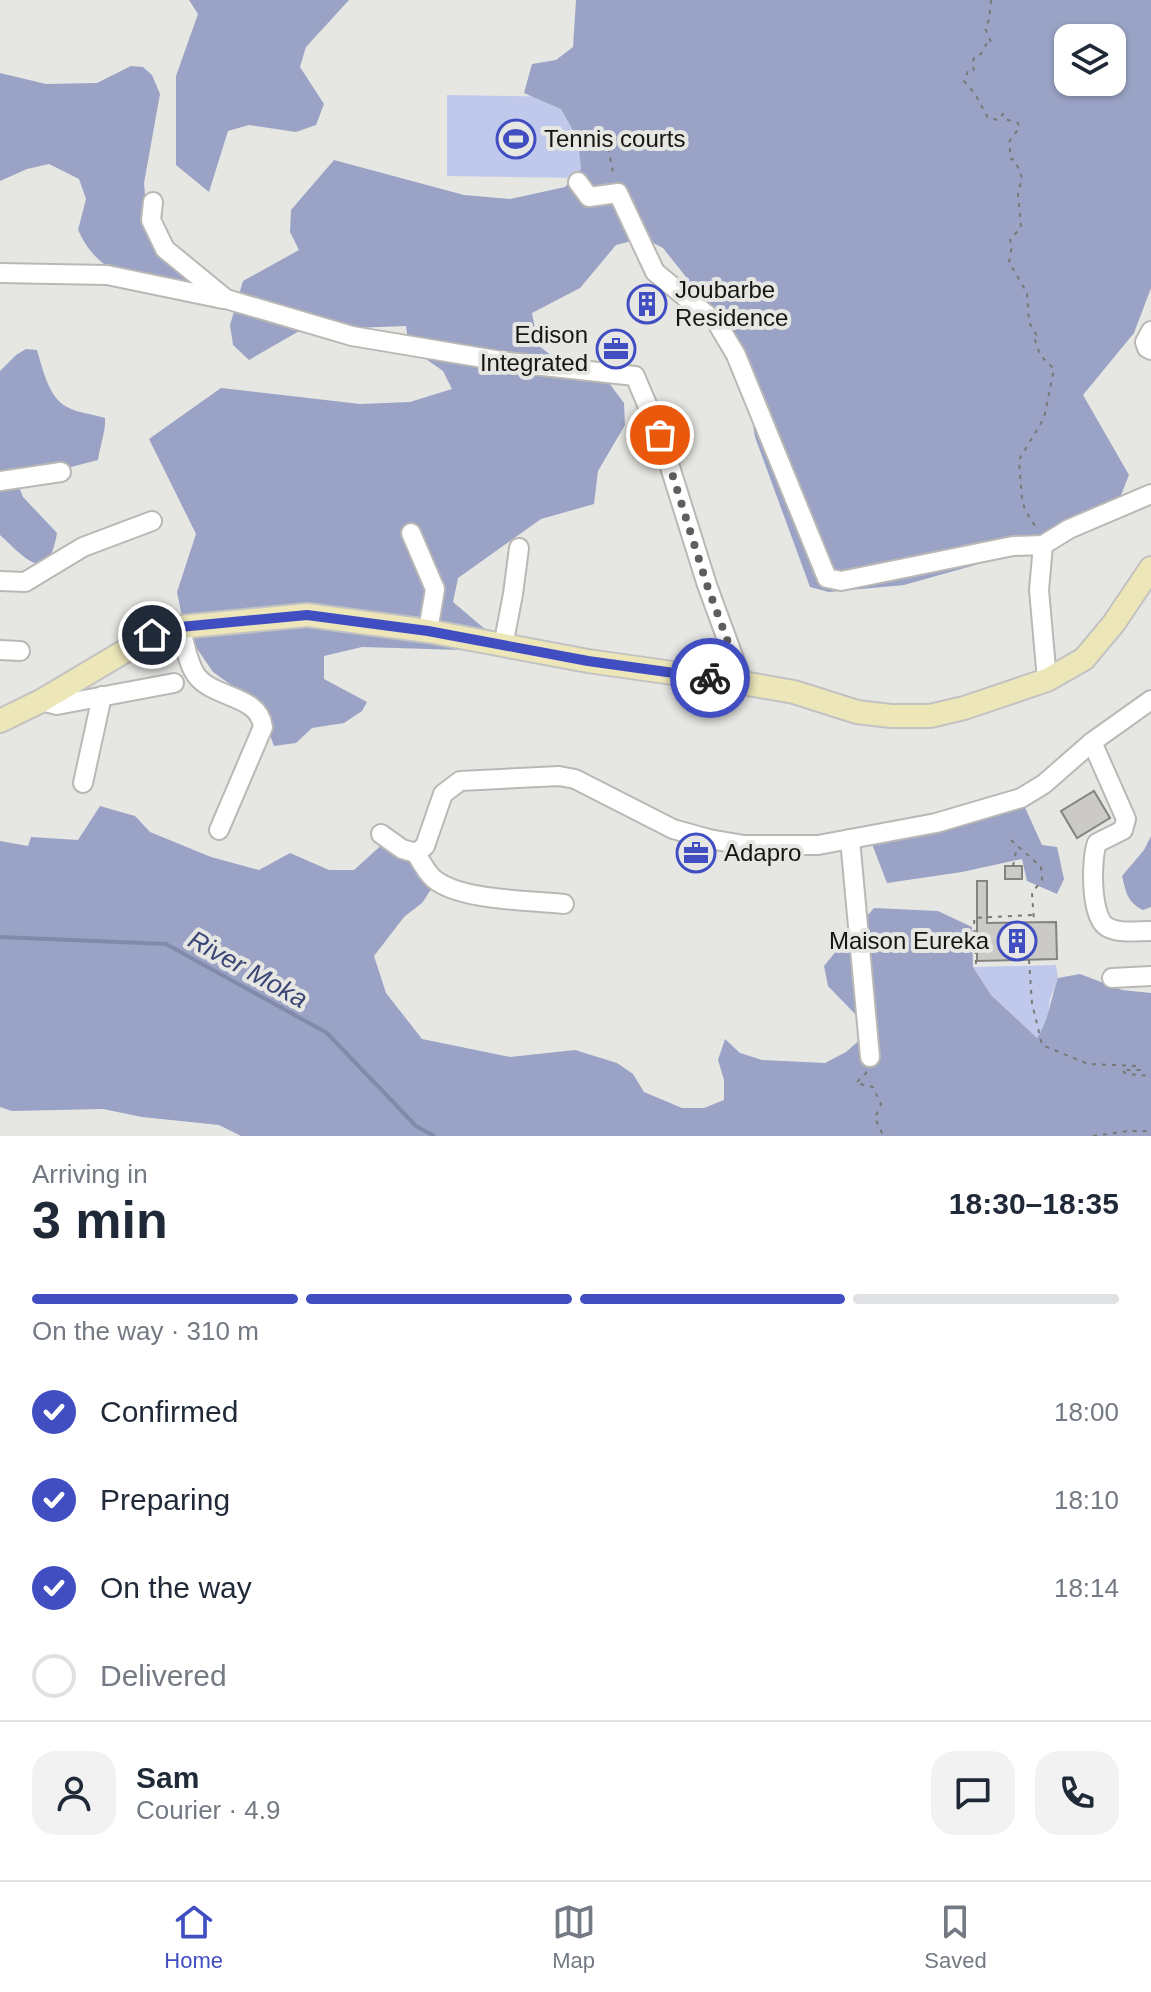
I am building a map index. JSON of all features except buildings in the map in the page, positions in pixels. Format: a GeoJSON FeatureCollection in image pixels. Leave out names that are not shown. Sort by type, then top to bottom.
{"type":"FeatureCollection","features":[{"type":"Feature","properties":{"kind":"main road"},"geometry":{"type":"LineString","coordinates":[[0,721],[41,701],[152,635],[180,627],[307,615],[428,631],[588,661],[743,683],[794,692],[857,712],[930,716],[1047,680],[1084,659],[1114,623],[1151,568]]}},
{"type":"Feature","properties":{"kind":"street"},"geometry":{"type":"LineString","coordinates":[[578,182],[589,197],[618,193],[655,272],[717,323],[736,355],[827,578],[841,581],[1013,546],[1043,545],[1069,529],[1151,494]]}},
{"type":"Feature","properties":{"kind":"street"},"geometry":{"type":"LineString","coordinates":[[153,202],[151,220],[165,249],[226,299]]}},
{"type":"Feature","properties":{"kind":"street"},"geometry":{"type":"LineString","coordinates":[[0,273],[107,275],[226,299],[352,336],[507,362],[635,376],[660,435],[707,585],[743,683]]}},
{"type":"Feature","properties":{"kind":"street"},"geometry":{"type":"LineString","coordinates":[[1151,331],[1145,342],[1151,350]]}},
{"type":"Feature","properties":{"kind":"street"},"geometry":{"type":"LineString","coordinates":[[0,481],[61,472]]}},
{"type":"Feature","properties":{"kind":"street"},"geometry":{"type":"LineString","coordinates":[[0,581],[25,582],[83,547],[152,521]]}},
{"type":"Feature","properties":{"kind":"street"},"geometry":{"type":"LineString","coordinates":[[411,533],[435,589],[428,631]]}},
{"type":"Feature","properties":{"kind":"street"},"geometry":{"type":"LineString","coordinates":[[1043,545],[1039,590],[1047,680]]}},
{"type":"Feature","properties":{"kind":"street"},"geometry":{"type":"LineString","coordinates":[[503,646],[519,548]]}},
{"type":"Feature","properties":{"kind":"street"},"geometry":{"type":"LineString","coordinates":[[180,627],[197,677],[250,706],[262,718],[263,727],[219,830]]}},
{"type":"Feature","properties":{"kind":"street"},"geometry":{"type":"LineString","coordinates":[[0,650],[20,651]]}},
{"type":"Feature","properties":{"kind":"street"},"geometry":{"type":"LineString","coordinates":[[41,701],[57,705],[174,683]]}},
{"type":"Feature","properties":{"kind":"street"},"geometry":{"type":"LineString","coordinates":[[83,783],[102,696]]}},
{"type":"Feature","properties":{"kind":"street"},"geometry":{"type":"LineString","coordinates":[[416,853],[425,846],[443,794],[460,781],[559,776],[575,779],[673,829],[744,845],[818,845],[936,823],[1021,798],[1044,784],[1092,742],[1151,700]]}},
{"type":"Feature","properties":{"kind":"street"},"geometry":{"type":"LineString","coordinates":[[1092,742],[1126,819],[1123,830],[1097,843],[1092,857],[1097,914],[1105,926],[1125,932],[1151,931]]}},
{"type":"Feature","properties":{"kind":"street"},"geometry":{"type":"LineString","coordinates":[[381,834],[402,849],[416,853],[432,877],[448,888],[564,904]]}},
{"type":"Feature","properties":{"kind":"street"},"geometry":{"type":"LineString","coordinates":[[850,839],[870,1057]]}},
{"type":"Feature","properties":{"kind":"street"},"geometry":{"type":"LineString","coordinates":[[1112,978],[1151,976]]}},
{"type":"Feature","properties":{"kind":"path"},"geometry":{"type":"LineString","coordinates":[[991,0],[985,28],[991,42],[988,41],[981,54],[975,56],[972,63],[974,70],[968,71],[964,81],[988,118],[998,120],[1003,114],[1005,119],[1018,123],[1019,128],[1009,142],[1011,159],[1015,160],[1022,178],[1018,194],[1021,227],[1010,240],[1009,262],[1027,293],[1029,322],[1038,338],[1035,340],[1040,355],[1054,369],[1044,418],[1019,460],[1025,510],[1043,545]]}},
{"type":"Feature","properties":{"kind":"path"},"geometry":{"type":"LineString","coordinates":[[608,148],[618,193]]}},
{"type":"Feature","properties":{"kind":"path"},"geometry":{"type":"LineString","coordinates":[[1011,840],[1041,867],[1042,880],[1032,893],[1034,922]]}},
{"type":"Feature","properties":{"kind":"path"},"geometry":{"type":"LineString","coordinates":[[1013,866],[1018,845]]}},
{"type":"Feature","properties":{"kind":"path"},"geometry":{"type":"LineString","coordinates":[[976,964],[974,918],[1033,915]]}},
{"type":"Feature","properties":{"kind":"path"},"geometry":{"type":"LineString","coordinates":[[1029,960],[1032,1003],[1042,1045],[1088,1064],[1138,1066],[1140,1070],[1122,1070],[1126,1074],[1151,1076]]}},
{"type":"Feature","properties":{"kind":"path"},"geometry":{"type":"LineString","coordinates":[[870,1057],[869,1071],[856,1083],[873,1087],[881,1104],[875,1118],[882,1133],[888,1136]]}},
{"type":"Feature","properties":{"kind":"path"},"geometry":{"type":"LineString","coordinates":[[1093,1136],[1151,1131]]}},
{"type":"Feature","properties":{"kind":"shaded area"},"geometry":{"type":"Polygon","coordinates":[[[189,0],[349,0],[306,47],[300,67],[324,104],[316,125],[296,132],[249,125],[228,131],[209,192],[176,165],[176,76],[198,14],[189,0]]]}},
{"type":"Feature","properties":{"kind":"shaded area"},"geometry":{"type":"Polygon","coordinates":[[[576,0],[1151,0],[1151,288],[1134,333],[1083,395],[1129,475],[1115,510],[1064,540],[904,585],[829,592],[810,587],[755,437],[741,354],[725,326],[663,248],[644,238],[616,245],[580,288],[532,313],[538,345],[576,375],[609,383],[624,403],[625,425],[598,471],[594,504],[541,519],[458,578],[453,602],[499,641],[495,651],[362,647],[324,656],[324,679],[367,702],[362,711],[344,723],[312,728],[296,743],[274,746],[259,705],[213,672],[185,631],[177,592],[196,534],[149,439],[221,388],[360,404],[410,402],[452,389],[443,371],[409,347],[406,326],[301,330],[249,360],[233,345],[230,325],[243,281],[299,250],[290,232],[291,210],[334,160],[464,195],[510,199],[565,187],[581,169],[578,139],[561,109],[524,93],[532,64],[556,60],[573,47],[576,0]]]}},
{"type":"Feature","properties":{"kind":"shaded area"},"geometry":{"type":"Polygon","coordinates":[[[131,66],[143,67],[152,75],[160,94],[144,183],[147,219],[194,280],[185,288],[122,274],[98,259],[78,230],[86,199],[79,179],[49,164],[27,169],[0,181],[0,73],[46,84],[97,83],[131,66]]]}},
{"type":"Feature","properties":{"kind":"shaded area","name":"Tennis courts"},"geometry":{"type":"Polygon","coordinates":[[[447,95],[586,97],[585,178],[447,176],[447,95]]]}},
{"type":"Feature","properties":{"kind":"shaded area"},"geometry":{"type":"Polygon","coordinates":[[[26,349],[37,350],[55,397],[75,411],[105,418],[98,460],[67,468],[19,487],[23,497],[57,533],[53,550],[42,563],[27,559],[0,535],[0,371],[26,349]]]}},
{"type":"Feature","properties":{"kind":"shaded area"},"geometry":{"type":"Polygon","coordinates":[[[1023,803],[1042,845],[1057,847],[1064,879],[1057,894],[1027,881],[1022,859],[887,883],[872,844],[1023,803]]]}},
{"type":"Feature","properties":{"kind":"shaded area"},"geometry":{"type":"Polygon","coordinates":[[[100,806],[135,816],[150,832],[211,857],[259,870],[290,853],[329,870],[354,870],[386,841],[405,853],[434,885],[422,903],[404,917],[374,956],[386,993],[422,1039],[510,1057],[575,1050],[617,1063],[633,1074],[644,1092],[682,1108],[704,1108],[724,1100],[724,1080],[718,1060],[725,1039],[740,1053],[762,1060],[825,1063],[846,1052],[863,1037],[858,1017],[828,986],[824,966],[837,950],[858,944],[860,924],[874,908],[938,911],[972,927],[973,967],[991,995],[1037,1038],[1058,978],[1080,974],[1122,990],[1151,993],[1151,1136],[241,1136],[219,1125],[142,1117],[103,1109],[12,1111],[0,1107],[0,841],[28,846],[31,837],[78,840],[100,806]]]}},
{"type":"Feature","properties":{"kind":"shaded area"},"geometry":{"type":"Polygon","coordinates":[[[1151,836],[1151,907],[1143,910],[1130,900],[1122,876],[1144,850],[1151,836]]]}},
{"type":"Feature","properties":{"kind":"shaded area"},"geometry":{"type":"Polygon","coordinates":[[[1056,965],[1058,978],[1050,999],[1048,1020],[1037,1038],[991,995],[973,967],[1056,965]]]}},
{"type":"Feature","properties":{"kind":"waterway","name":"River Moka"},"geometry":{"type":"LineString","coordinates":[[0,937],[166,944],[327,1033],[416,1126],[434,1136]]}},
{"type":"Feature","properties":{"kind":"way so far"},"geometry":{"type":"LineString","coordinates":[[660,435],[707,585],[743,683],[710,678]]}},
{"type":"Feature","properties":{"kind":"place","name":"Tennis courts"},"geometry":{"type":"Point","coordinates":[516,139]}},
{"type":"Feature","properties":{"kind":"place","name":"Joubarbe Residence"},"geometry":{"type":"Point","coordinates":[647,304]}},
{"type":"Feature","properties":{"kind":"place","name":"Edison Integrated"},"geometry":{"type":"Point","coordinates":[616,349]}},
{"type":"Feature","properties":{"kind":"place","name":"Adapro"},"geometry":{"type":"Point","coordinates":[696,853]}},
{"type":"Feature","properties":{"kind":"place","name":"Maison Eureka"},"geometry":{"type":"Point","coordinates":[1017,941]}},
{"type":"Feature","properties":{"kind":"route"},"geometry":{"type":"LineString","coordinates":[[152,635],[180,627],[307,615],[428,631],[588,661],[710,678]]}}]}
